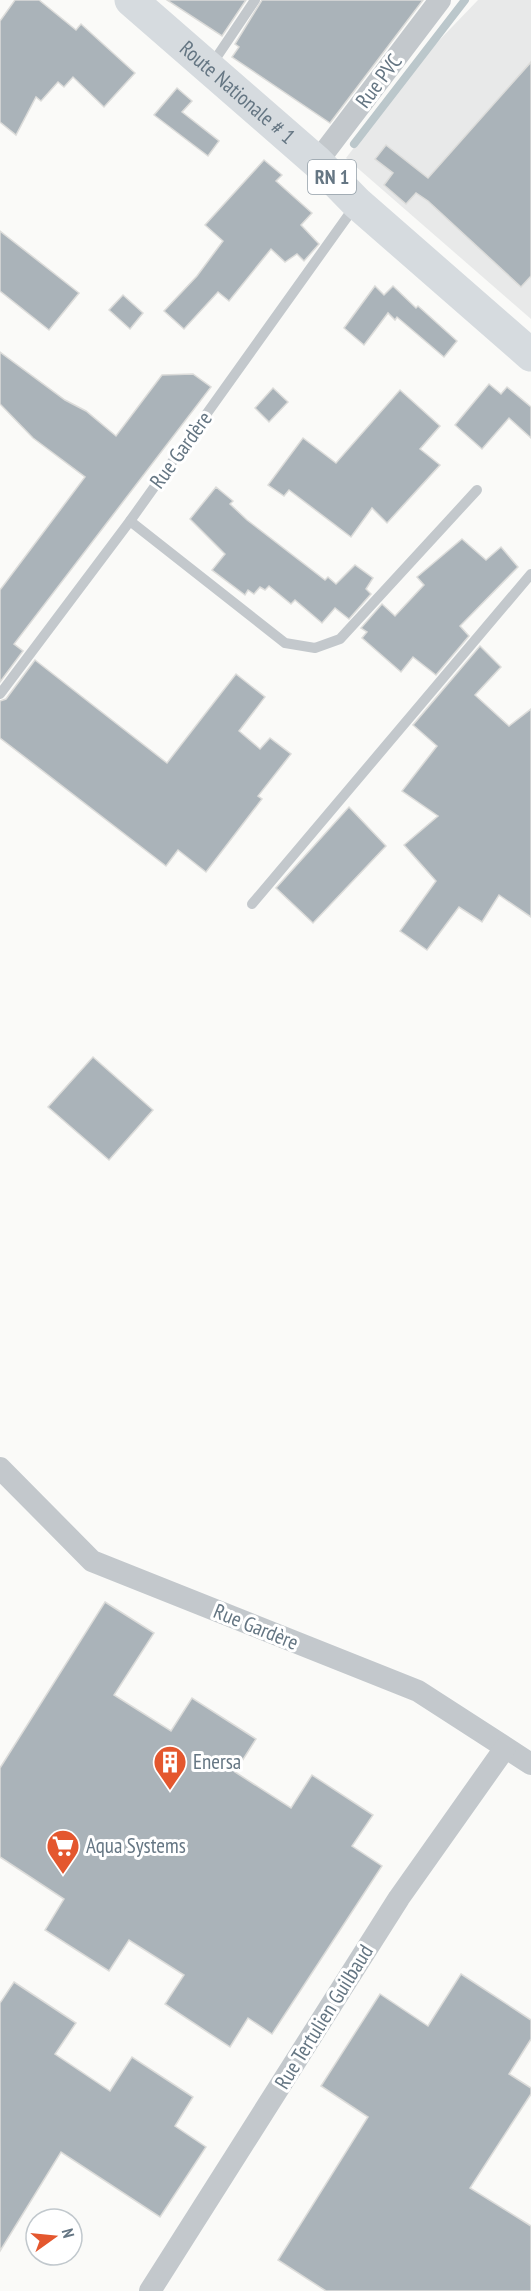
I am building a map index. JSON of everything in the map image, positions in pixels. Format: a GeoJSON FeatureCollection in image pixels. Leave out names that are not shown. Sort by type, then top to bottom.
{"type":"FeatureCollection","features":[{"type":"Feature","properties":{"kind":"main road","name":"Route Nationale # 1"},"geometry":{"type":"LineString","coordinates":[[131,0],[317,162],[357,203],[531,355]]}},
{"type":"Feature","properties":{"kind":"street","name":"Rue PVC"},"geometry":{"type":"LineString","coordinates":[[317,162],[440,0]]}},
{"type":"Feature","properties":{"kind":"street","name":"Rue Gardère"},"geometry":{"type":"LineString","coordinates":[[0,1468],[92,1561],[418,1692],[531,1764]]}},
{"type":"Feature","properties":{"kind":"street","name":"Rue Tertulien Guilbaud"},"geometry":{"type":"LineString","coordinates":[[150,2291],[399,1898],[505,1748]]}},
{"type":"Feature","properties":{"kind":"lane"},"geometry":{"type":"LineString","coordinates":[[209,68],[255,0]]}},
{"type":"Feature","properties":{"kind":"lane","name":"Rue Gardère"},"geometry":{"type":"LineString","coordinates":[[0,694],[130,521],[357,203]]}},
{"type":"Feature","properties":{"kind":"lane"},"geometry":{"type":"LineString","coordinates":[[130,521],[285,643],[315,648],[340,639],[477,490]]}},
{"type":"Feature","properties":{"kind":"lane"},"geometry":{"type":"LineString","coordinates":[[252,904],[531,574]]}},
{"type":"Feature","properties":{"kind":"shaded area"},"geometry":{"type":"Polygon","coordinates":[[[478,0],[531,0],[531,319],[346,158],[426,54],[478,0]]]}},
{"type":"Feature","properties":{"kind":"building"},"geometry":{"type":"Polygon","coordinates":[[[15,0],[39,0],[76,30],[81,24],[135,73],[104,107],[73,77],[64,87],[58,82],[41,101],[36,97],[16,135],[0,122],[0,21],[15,0]]]}},
{"type":"Feature","properties":{"kind":"building"},"geometry":{"type":"Polygon","coordinates":[[[167,0],[246,0],[222,36],[167,0]]]}},
{"type":"Feature","properties":{"kind":"building"},"geometry":{"type":"Polygon","coordinates":[[[262,0],[423,0],[330,123],[232,57],[239,47],[235,44],[262,0]]]}},
{"type":"Feature","properties":{"kind":"building"},"geometry":{"type":"Polygon","coordinates":[[[531,62],[531,276],[521,287],[428,201],[416,193],[406,204],[384,185],[393,173],[375,159],[386,145],[428,178],[531,62]]]}},
{"type":"Feature","properties":{"kind":"building"},"geometry":{"type":"Polygon","coordinates":[[[177,88],[192,101],[182,112],[219,141],[208,156],[154,115],[177,88]]]}},
{"type":"Feature","properties":{"kind":"building"},"geometry":{"type":"Polygon","coordinates":[[[264,160],[282,175],[276,181],[312,213],[301,225],[319,244],[304,261],[297,254],[285,262],[271,249],[229,301],[218,292],[184,329],[164,311],[197,276],[223,241],[205,225],[264,160]]]}},
{"type":"Feature","properties":{"kind":"building"},"geometry":{"type":"Polygon","coordinates":[[[0,231],[79,293],[49,330],[0,291],[0,231]]]}},
{"type":"Feature","properties":{"kind":"building"},"geometry":{"type":"Polygon","coordinates":[[[375,286],[384,295],[393,286],[457,341],[444,357],[397,317],[395,320],[388,313],[364,345],[344,328],[375,286]]]}},
{"type":"Feature","properties":{"kind":"building"},"geometry":{"type":"Polygon","coordinates":[[[123,295],[143,313],[130,329],[109,310],[123,295]]]}},
{"type":"Feature","properties":{"kind":"building"},"geometry":{"type":"Polygon","coordinates":[[[0,352],[65,400],[86,411],[116,436],[162,375],[193,374],[211,387],[14,644],[23,651],[0,682],[0,590],[85,477],[33,438],[0,404],[0,352]]]}},
{"type":"Feature","properties":{"kind":"building"},"geometry":{"type":"Polygon","coordinates":[[[489,384],[501,394],[507,387],[531,407],[531,438],[509,418],[482,449],[455,425],[489,384]]]}},
{"type":"Feature","properties":{"kind":"building"},"geometry":{"type":"Polygon","coordinates":[[[273,388],[288,402],[269,422],[255,408],[273,388]]]}},
{"type":"Feature","properties":{"kind":"building"},"geometry":{"type":"Polygon","coordinates":[[[400,390],[440,426],[420,449],[440,465],[387,523],[372,508],[351,537],[289,490],[284,496],[268,485],[303,438],[336,463],[400,390]]]}},
{"type":"Feature","properties":{"kind":"building"},"geometry":{"type":"Polygon","coordinates":[[[216,487],[233,501],[230,504],[247,520],[325,580],[328,577],[336,584],[355,565],[373,578],[366,589],[371,594],[349,619],[335,608],[322,623],[295,600],[291,604],[269,586],[265,590],[260,587],[254,594],[248,590],[245,595],[212,570],[225,554],[190,519],[216,487]]]}},
{"type":"Feature","properties":{"kind":"building"},"geometry":{"type":"Polygon","coordinates":[[[462,539],[486,560],[501,547],[518,567],[460,626],[469,636],[436,675],[413,657],[401,672],[362,638],[367,632],[361,628],[382,604],[395,616],[424,585],[417,577],[462,539]]]}},
{"type":"Feature","properties":{"kind":"building"},"geometry":{"type":"Polygon","coordinates":[[[480,646],[501,667],[475,695],[509,726],[531,709],[531,917],[499,895],[482,922],[459,907],[427,950],[400,931],[436,881],[404,845],[438,816],[402,791],[437,746],[413,725],[480,646]]]}},
{"type":"Feature","properties":{"kind":"building"},"geometry":{"type":"Polygon","coordinates":[[[35,660],[167,763],[236,674],[265,697],[239,731],[260,749],[270,738],[291,754],[258,796],[262,799],[206,872],[178,850],[166,866],[0,738],[0,701],[6,699],[35,660]]]}},
{"type":"Feature","properties":{"kind":"building"},"geometry":{"type":"Polygon","coordinates":[[[349,807],[386,846],[313,923],[276,888],[349,807]]]}},
{"type":"Feature","properties":{"kind":"building"},"geometry":{"type":"Polygon","coordinates":[[[93,1057],[153,1110],[109,1160],[48,1107],[93,1057]]]}},
{"type":"Feature","properties":{"kind":"building"},"geometry":{"type":"Polygon","coordinates":[[[105,1602],[154,1633],[114,1695],[171,1731],[192,1698],[256,1739],[235,1772],[291,1808],[312,1775],[373,1815],[352,1846],[382,1866],[272,2034],[248,2018],[230,2047],[165,2004],[184,1975],[129,1940],[109,1971],[45,1930],[64,1899],[0,1857],[0,1768],[105,1602]]]}},
{"type":"Feature","properties":{"kind":"building"},"geometry":{"type":"Polygon","coordinates":[[[461,1974],[531,2020],[531,2039],[509,2074],[531,2088],[531,2094],[470,2188],[531,2226],[531,2291],[326,2291],[278,2260],[368,2117],[321,2086],[380,1994],[428,2026],[461,1974]]]}},
{"type":"Feature","properties":{"kind":"building"},"geometry":{"type":"Polygon","coordinates":[[[14,1982],[76,2023],[55,2054],[110,2091],[132,2057],[193,2097],[175,2126],[206,2147],[160,2217],[61,2152],[27,2207],[24,2207],[24,2212],[0,2251],[0,2003],[14,1982]]]}},
{"type":"Feature","properties":{"kind":"waterway"},"geometry":{"type":"LineString","coordinates":[[354,144],[465,0]]}},
{"type":"Feature","properties":{"kind":"place","name":"Enersa"},"geometry":{"type":"Point","coordinates":[170,1791]}},
{"type":"Feature","properties":{"kind":"place","name":"Aqua Systems"},"geometry":{"type":"Point","coordinates":[63,1875]}}]}
